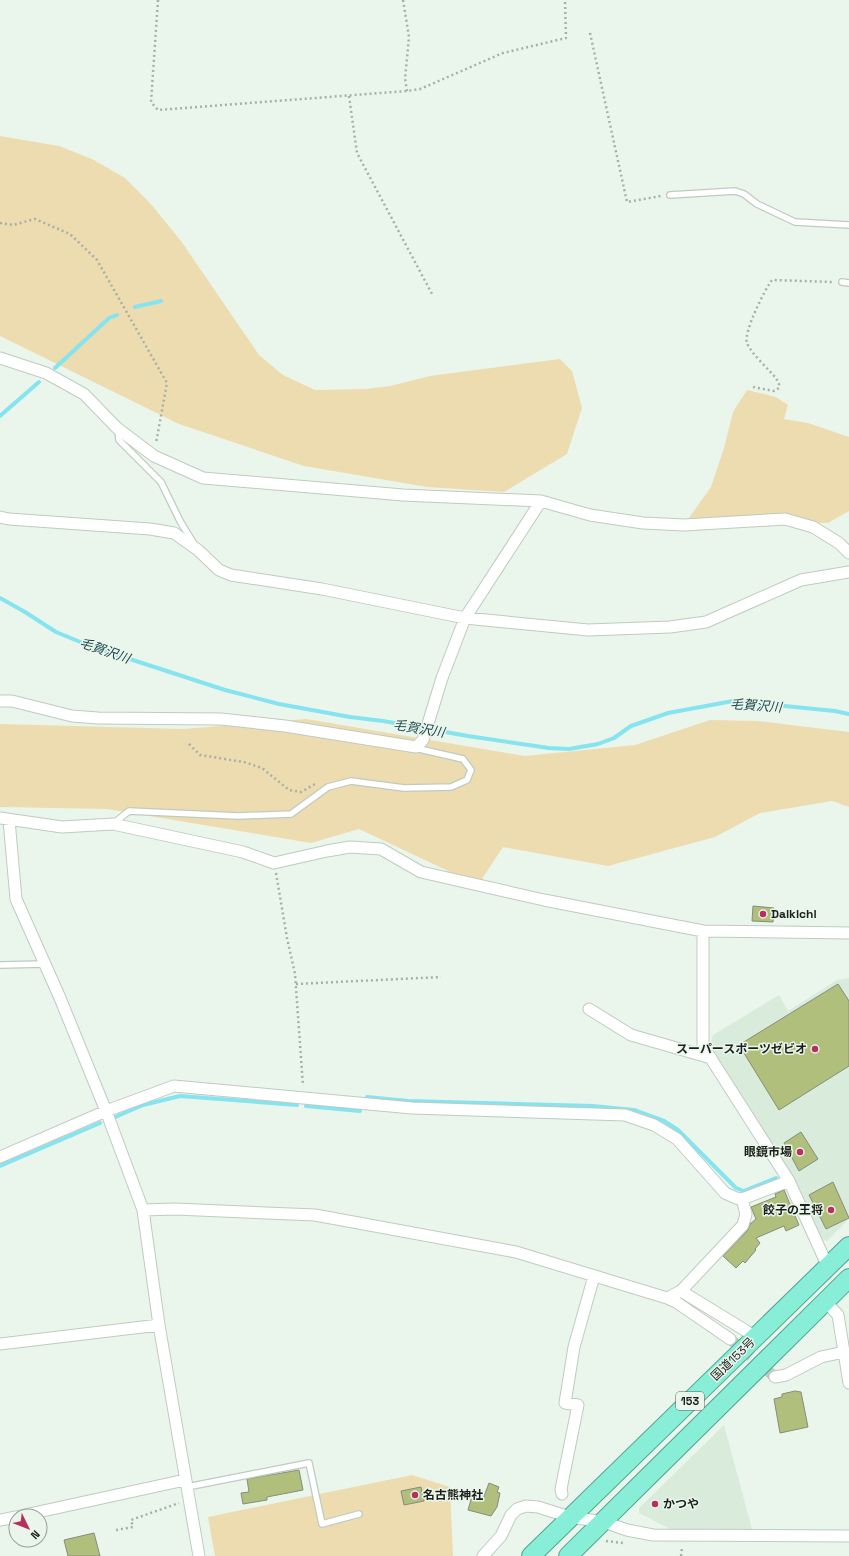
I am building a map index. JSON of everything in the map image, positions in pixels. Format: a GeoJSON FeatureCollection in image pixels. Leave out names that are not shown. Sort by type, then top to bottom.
{"type":"FeatureCollection","features":[{"type":"Feature","properties":{"kind":"highway","name":"国道153号"},"geometry":{"type":"LineString","coordinates":[[531,1556],[849,1246]]}},
{"type":"Feature","properties":{"kind":"highway","name":"国道153号"},"geometry":{"type":"LineString","coordinates":[[568,1556],[849,1278]]}},
{"type":"Feature","properties":{"kind":"street"},"geometry":{"type":"LineString","coordinates":[[0,358],[46,373],[84,394],[117,428],[154,456],[203,478],[403,495],[541,501],[590,515],[643,523],[684,525],[785,519],[814,527],[839,543],[849,553]]}},
{"type":"Feature","properties":{"kind":"street"},"geometry":{"type":"LineString","coordinates":[[0,701],[12,701],[79,716],[98,718],[221,719],[285,726],[416,747],[423,740],[428,719],[442,678],[465,618],[541,501]]}},
{"type":"Feature","properties":{"kind":"street"},"geometry":{"type":"LineString","coordinates":[[0,517],[9,519],[156,530],[174,533],[198,550],[220,570],[231,575],[322,589],[465,618],[588,630],[670,627],[706,622],[801,580],[849,572]]}},
{"type":"Feature","properties":{"kind":"street"},"geometry":{"type":"LineString","coordinates":[[199,1556],[159,1325],[143,1210],[106,1111],[60,998],[16,899],[5,819],[62,828],[113,824],[243,852],[274,863],[350,847],[381,849],[421,872],[544,900],[703,930],[849,933]]}},
{"type":"Feature","properties":{"kind":"street"},"geometry":{"type":"LineString","coordinates":[[703,930],[703,1046],[790,1180],[828,1267]]}},
{"type":"Feature","properties":{"kind":"street"},"geometry":{"type":"LineString","coordinates":[[589,1008],[631,1035],[710,1058]]}},
{"type":"Feature","properties":{"kind":"street"},"geometry":{"type":"LineString","coordinates":[[0,1157],[106,1111],[174,1086],[412,1108],[625,1115],[654,1125],[677,1139],[725,1193],[736,1198],[742,1199],[790,1180]]}},
{"type":"Feature","properties":{"kind":"street"},"geometry":{"type":"LineString","coordinates":[[667,1298],[681,1291],[743,1225],[746,1214],[742,1199]]}},
{"type":"Feature","properties":{"kind":"street"},"geometry":{"type":"LineString","coordinates":[[143,1210],[175,1209],[315,1215],[516,1252],[667,1298],[676,1302],[730,1339]]}},
{"type":"Feature","properties":{"kind":"street"},"geometry":{"type":"LineString","coordinates":[[562,1494],[561,1489],[578,1405],[565,1403],[574,1347],[594,1276]]}},
{"type":"Feature","properties":{"kind":"street"},"geometry":{"type":"LineString","coordinates":[[681,1291],[756,1337]]}},
{"type":"Feature","properties":{"kind":"street"},"geometry":{"type":"LineString","coordinates":[[825,1301],[838,1315],[846,1352],[849,1383]]}},
{"type":"Feature","properties":{"kind":"street"},"geometry":{"type":"LineString","coordinates":[[0,1344],[159,1325]]}},
{"type":"Feature","properties":{"kind":"street"},"geometry":{"type":"LineString","coordinates":[[775,1377],[786,1375],[821,1357],[846,1352]]}},
{"type":"Feature","properties":{"kind":"street"},"geometry":{"type":"LineString","coordinates":[[48,1510],[186,1483]]}},
{"type":"Feature","properties":{"kind":"street"},"geometry":{"type":"LineString","coordinates":[[483,1556],[491,1549],[501,1536],[511,1515],[517,1509],[526,1506],[538,1507],[570,1517],[604,1522],[627,1530],[653,1535],[849,1536]]}},
{"type":"Feature","properties":{"kind":"lane"},"geometry":{"type":"LineString","coordinates":[[670,195],[734,191],[744,194],[757,204],[796,222],[849,225]]}},
{"type":"Feature","properties":{"kind":"lane"},"geometry":{"type":"LineString","coordinates":[[842,282],[849,283]]}},
{"type":"Feature","properties":{"kind":"lane"},"geometry":{"type":"LineString","coordinates":[[117,428],[119,440],[161,482],[180,521],[198,550]]}},
{"type":"Feature","properties":{"kind":"lane"},"geometry":{"type":"LineString","coordinates":[[113,824],[129,811],[238,816],[291,814],[328,786],[351,781],[404,788],[451,786],[468,780],[471,770],[463,759],[391,742]]}},
{"type":"Feature","properties":{"kind":"lane"},"geometry":{"type":"LineString","coordinates":[[0,965],[44,964]]}},
{"type":"Feature","properties":{"kind":"lane"},"geometry":{"type":"LineString","coordinates":[[186,1483],[309,1463],[322,1524],[358,1514]]}},
{"type":"Feature","properties":{"kind":"path"},"geometry":{"type":"LineString","coordinates":[[158,0],[151,102],[158,110],[407,92],[420,89],[503,53],[566,38],[565,0]]}},
{"type":"Feature","properties":{"kind":"path"},"geometry":{"type":"LineString","coordinates":[[403,0],[409,37],[405,79],[407,92]]}},
{"type":"Feature","properties":{"kind":"path"},"geometry":{"type":"LineString","coordinates":[[590,33],[627,202],[670,195]]}},
{"type":"Feature","properties":{"kind":"path"},"geometry":{"type":"LineString","coordinates":[[349,96],[357,153],[432,294]]}},
{"type":"Feature","properties":{"kind":"path"},"geometry":{"type":"LineString","coordinates":[[0,223],[13,225],[35,219],[70,234],[97,260],[167,383],[154,456]]}},
{"type":"Feature","properties":{"kind":"path"},"geometry":{"type":"LineString","coordinates":[[753,387],[774,391],[779,388],[776,378],[749,348],[746,341],[747,333],[760,299],[772,280],[842,282]]}},
{"type":"Feature","properties":{"kind":"path"},"geometry":{"type":"LineString","coordinates":[[189,744],[200,755],[244,762],[262,768],[289,790],[301,792],[312,785],[321,783],[328,786]]}},
{"type":"Feature","properties":{"kind":"path"},"geometry":{"type":"LineString","coordinates":[[274,863],[296,984],[304,1098]]}},
{"type":"Feature","properties":{"kind":"path"},"geometry":{"type":"LineString","coordinates":[[296,984],[441,977]]}},
{"type":"Feature","properties":{"kind":"path"},"geometry":{"type":"LineString","coordinates":[[116,1530],[133,1527],[131,1520],[189,1500]]}},
{"type":"Feature","properties":{"kind":"path"},"geometry":{"type":"LineString","coordinates":[[604,1540],[628,1543]]}},
{"type":"Feature","properties":{"kind":"shaded area"},"geometry":{"type":"Polygon","coordinates":[[[0,136],[59,146],[92,159],[125,178],[150,203],[181,241],[259,355],[283,375],[315,390],[366,389],[390,386],[430,376],[560,359],[572,371],[582,408],[567,454],[504,492],[427,487],[304,466],[179,424],[0,336],[0,136]]]}},
{"type":"Feature","properties":{"kind":"shaded area"},"geometry":{"type":"Polygon","coordinates":[[[747,390],[776,397],[788,405],[784,419],[808,423],[849,437],[849,511],[828,523],[818,523],[813,527],[785,519],[684,525],[711,487],[724,448],[733,412],[747,390]]]}},
{"type":"Feature","properties":{"kind":"shaded area"},"geometry":{"type":"Polygon","coordinates":[[[306,719],[525,756],[635,745],[710,720],[757,721],[849,732],[849,807],[832,801],[760,813],[715,837],[608,866],[503,847],[478,885],[359,829],[311,843],[107,809],[0,807],[0,724],[183,729],[306,719]]]}},
{"type":"Feature","properties":{"kind":"shaded area"},"geometry":{"type":"Polygon","coordinates":[[[849,978],[849,1219],[827,1241],[822,1239],[798,1185],[709,1047],[713,1035],[779,995],[788,1011],[837,980],[849,978]]]}},
{"type":"Feature","properties":{"kind":"shaded area"},"geometry":{"type":"Polygon","coordinates":[[[724,1425],[752,1529],[670,1529],[639,1513],[639,1508],[724,1425]]]}},
{"type":"Feature","properties":{"kind":"shaded area"},"geometry":{"type":"Polygon","coordinates":[[[412,1475],[450,1487],[453,1556],[215,1556],[208,1517],[412,1475]]]}},
{"type":"Feature","properties":{"kind":"building","name":"Dalkichi"},"geometry":{"type":"Polygon","coordinates":[[[753,906],[774,908],[773,922],[752,921],[753,906]]]}},
{"type":"Feature","properties":{"kind":"building"},"geometry":{"type":"Polygon","coordinates":[[[838,984],[849,1001],[849,1066],[779,1110],[739,1045],[838,984]]]}},
{"type":"Feature","properties":{"kind":"building","name":"眼鏡市場"},"geometry":{"type":"Polygon","coordinates":[[[801,1132],[818,1159],[799,1171],[784,1143],[801,1132]]]}},
{"type":"Feature","properties":{"kind":"building"},"geometry":{"type":"Polygon","coordinates":[[[833,1182],[849,1218],[826,1229],[809,1195],[833,1182]]]}},
{"type":"Feature","properties":{"kind":"building"},"geometry":{"type":"Polygon","coordinates":[[[784,1190],[799,1225],[786,1231],[784,1226],[756,1238],[760,1243],[755,1249],[756,1250],[745,1263],[743,1261],[736,1268],[723,1256],[748,1230],[750,1224],[756,1219],[751,1207],[776,1197],[775,1194],[784,1190]]]}},
{"type":"Feature","properties":{"kind":"building"},"geometry":{"type":"Polygon","coordinates":[[[795,1391],[801,1392],[808,1427],[780,1433],[774,1399],[782,1397],[782,1394],[795,1391]]]}},
{"type":"Feature","properties":{"kind":"building"},"geometry":{"type":"Polygon","coordinates":[[[299,1470],[303,1490],[267,1497],[267,1500],[243,1504],[241,1493],[249,1492],[247,1479],[299,1470]]]}},
{"type":"Feature","properties":{"kind":"building"},"geometry":{"type":"Polygon","coordinates":[[[489,1483],[499,1487],[497,1492],[500,1493],[497,1507],[491,1516],[468,1510],[472,1496],[483,1499],[489,1483]]]}},
{"type":"Feature","properties":{"kind":"building","name":"名古熊神社"},"geometry":{"type":"Polygon","coordinates":[[[421,1487],[424,1501],[404,1505],[401,1491],[421,1487]]]}},
{"type":"Feature","properties":{"kind":"building"},"geometry":{"type":"Polygon","coordinates":[[[94,1533],[100,1556],[68,1556],[64,1540],[94,1533]]]}},
{"type":"Feature","properties":{"kind":"waterway"},"geometry":{"type":"LineString","coordinates":[[135,307],[161,301]]}},
{"type":"Feature","properties":{"kind":"waterway"},"geometry":{"type":"LineString","coordinates":[[55,368],[109,318],[117,315]]}},
{"type":"Feature","properties":{"kind":"waterway"},"geometry":{"type":"LineString","coordinates":[[0,416],[39,382]]}},
{"type":"Feature","properties":{"kind":"waterway","name":"毛賀沢川"},"geometry":{"type":"LineString","coordinates":[[0,598],[56,632],[90,646],[225,690],[279,704],[350,717],[549,748],[569,749],[598,744],[614,738],[631,726],[668,713],[733,701],[835,711],[849,714]]}},
{"type":"Feature","properties":{"kind":"waterway"},"geometry":{"type":"LineString","coordinates":[[113,1118],[143,1105],[180,1096],[297,1105]]}},
{"type":"Feature","properties":{"kind":"waterway"},"geometry":{"type":"LineString","coordinates":[[367,1097],[408,1101],[593,1106],[634,1110],[664,1121],[678,1130],[736,1188],[744,1191],[776,1178]]}},
{"type":"Feature","properties":{"kind":"waterway"},"geometry":{"type":"LineString","coordinates":[[306,1106],[360,1111]]}},
{"type":"Feature","properties":{"kind":"waterway"},"geometry":{"type":"LineString","coordinates":[[0,1166],[100,1123]]}},
{"type":"Feature","properties":{"kind":"tunnel"},"geometry":{"type":"LineString","coordinates":[[730,1339],[775,1377]]}},
{"type":"Feature","properties":{"kind":"place","name":"Dalkichi"},"geometry":{"type":"Point","coordinates":[763,914]}},
{"type":"Feature","properties":{"kind":"place","name":"スーパースポーツゼビオ"},"geometry":{"type":"Point","coordinates":[815,1049]}},
{"type":"Feature","properties":{"kind":"place","name":"眼鏡市場"},"geometry":{"type":"Point","coordinates":[800,1152]}},
{"type":"Feature","properties":{"kind":"place","name":"餃子の王将"},"geometry":{"type":"Point","coordinates":[831,1210]}},
{"type":"Feature","properties":{"kind":"place","name":"名古熊神社"},"geometry":{"type":"Point","coordinates":[415,1495]}},
{"type":"Feature","properties":{"kind":"place","name":"かつや"},"geometry":{"type":"Point","coordinates":[655,1504]}}]}
